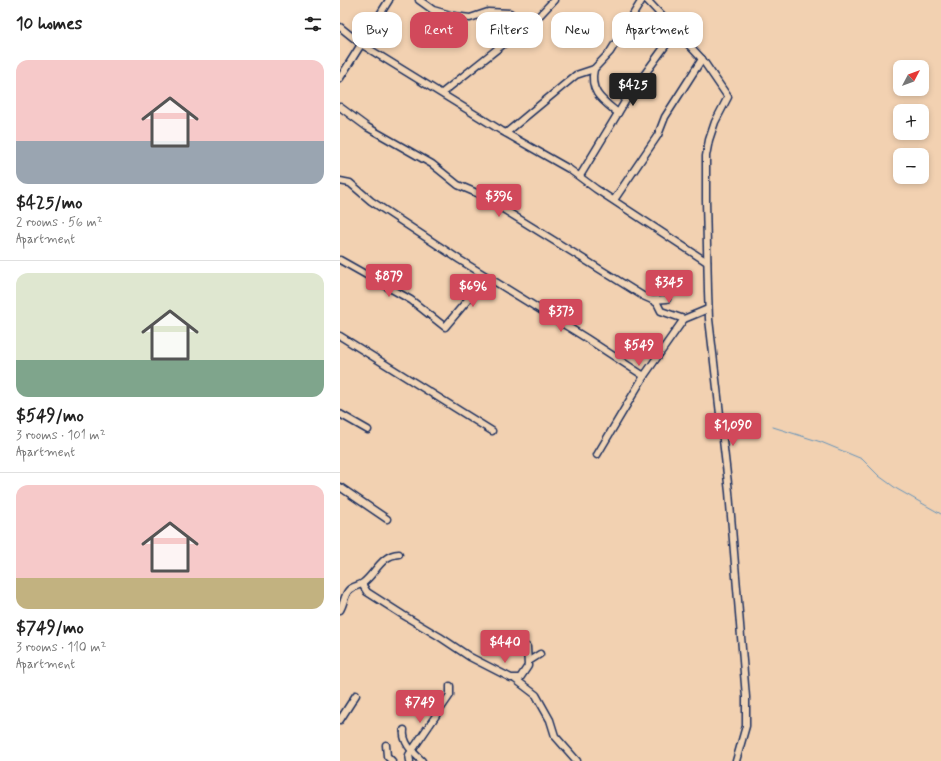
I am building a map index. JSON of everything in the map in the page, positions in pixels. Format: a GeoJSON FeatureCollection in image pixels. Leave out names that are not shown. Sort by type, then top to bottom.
{"type":"FeatureCollection","features":[{"type":"Feature","properties":{"kind":"street"},"geometry":{"type":"LineString","coordinates":[[381,12],[389,0]]}},
{"type":"Feature","properties":{"kind":"street"},"geometry":{"type":"LineString","coordinates":[[419,0],[433,10],[454,16],[470,18],[476,16]]}},
{"type":"Feature","properties":{"kind":"street"},"geometry":{"type":"LineString","coordinates":[[543,12],[554,0]]}},
{"type":"Feature","properties":{"kind":"street"},"geometry":{"type":"LineString","coordinates":[[506,133],[576,75],[594,69],[610,52],[642,0]]}},
{"type":"Feature","properties":{"kind":"street"},"geometry":{"type":"LineString","coordinates":[[647,0],[658,12]]}},
{"type":"Feature","properties":{"kind":"street"},"geometry":{"type":"LineString","coordinates":[[340,28],[352,37]]}},
{"type":"Feature","properties":{"kind":"street"},"geometry":{"type":"LineString","coordinates":[[340,78],[359,48]]}},
{"type":"Feature","properties":{"kind":"street"},"geometry":{"type":"LineString","coordinates":[[368,48],[506,133],[580,176],[707,262]]}},
{"type":"Feature","properties":{"kind":"street"},"geometry":{"type":"LineString","coordinates":[[442,93],[500,48]]}},
{"type":"Feature","properties":{"kind":"street"},"geometry":{"type":"LineString","coordinates":[[580,176],[626,100],[664,48]]}},
{"type":"Feature","properties":{"kind":"street"},"geometry":{"type":"LineString","coordinates":[[692,48],[702,59],[728,97],[715,122],[706,156],[707,262],[708,309],[729,492],[746,697],[746,726],[736,761]]}},
{"type":"Feature","properties":{"kind":"street"},"geometry":{"type":"LineString","coordinates":[[614,200],[658,135],[665,118],[702,59]]}},
{"type":"Feature","properties":{"kind":"street"},"geometry":{"type":"LineString","coordinates":[[594,69],[592,80],[594,90],[605,103],[618,113]]}},
{"type":"Feature","properties":{"kind":"street"},"geometry":{"type":"LineString","coordinates":[[340,108],[367,127],[432,164],[458,185],[479,194],[511,216],[583,257],[657,303],[661,311],[684,319]]}},
{"type":"Feature","properties":{"kind":"street"},"geometry":{"type":"LineString","coordinates":[[340,181],[350,183],[372,201],[487,277],[644,376]]}},
{"type":"Feature","properties":{"kind":"street"},"geometry":{"type":"LineString","coordinates":[[340,260],[411,300],[444,328],[487,277]]}},
{"type":"Feature","properties":{"kind":"street"},"geometry":{"type":"LineString","coordinates":[[652,300],[667,299]]}},
{"type":"Feature","properties":{"kind":"street"},"geometry":{"type":"LineString","coordinates":[[597,455],[644,376],[684,319],[708,309]]}},
{"type":"Feature","properties":{"kind":"street"},"geometry":{"type":"LineString","coordinates":[[340,336],[492,431]]}},
{"type":"Feature","properties":{"kind":"street"},"geometry":{"type":"LineString","coordinates":[[340,414],[368,430]]}},
{"type":"Feature","properties":{"kind":"street"},"geometry":{"type":"LineString","coordinates":[[340,487],[387,519]]}},
{"type":"Feature","properties":{"kind":"street"},"geometry":{"type":"LineString","coordinates":[[340,610],[348,591],[353,587],[362,584],[383,560],[399,554]]}},
{"type":"Feature","properties":{"kind":"street"},"geometry":{"type":"LineString","coordinates":[[362,584],[367,592],[403,615],[470,657],[515,679],[536,695],[550,720],[555,736],[577,761]]}},
{"type":"Feature","properties":{"kind":"street"},"geometry":{"type":"LineString","coordinates":[[515,679],[523,675],[528,666],[529,660],[527,647]]}},
{"type":"Feature","properties":{"kind":"street"},"geometry":{"type":"LineString","coordinates":[[529,660],[540,654]]}},
{"type":"Feature","properties":{"kind":"street"},"geometry":{"type":"LineString","coordinates":[[410,761],[409,755],[450,695],[450,686]]}},
{"type":"Feature","properties":{"kind":"street"},"geometry":{"type":"LineString","coordinates":[[340,720],[356,695]]}},
{"type":"Feature","properties":{"kind":"street"},"geometry":{"type":"LineString","coordinates":[[404,730],[404,740],[422,761]]}},
{"type":"Feature","properties":{"kind":"street"},"geometry":{"type":"LineString","coordinates":[[386,745],[387,756],[392,761]]}},
{"type":"Feature","properties":{"kind":"waterway"},"geometry":{"type":"LineString","coordinates":[[773,427],[821,442],[862,459],[879,476],[897,489],[941,514]]}}]}
